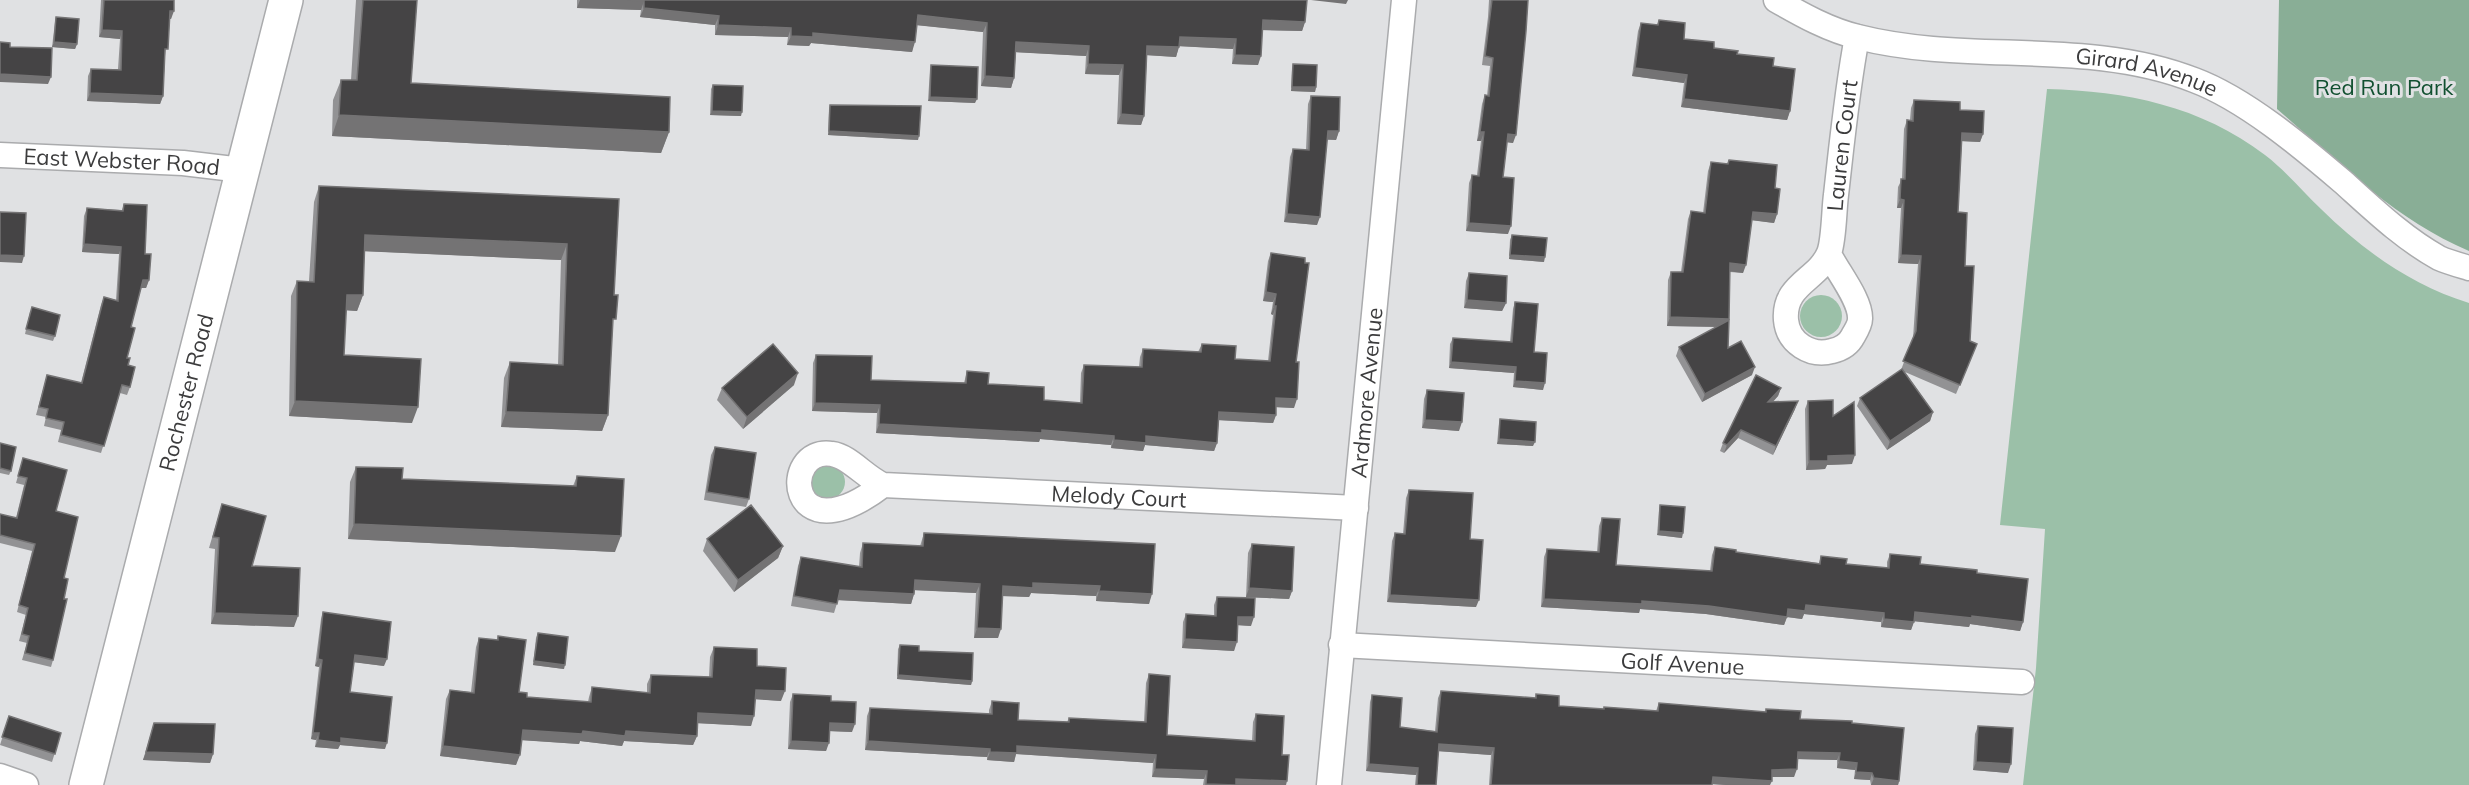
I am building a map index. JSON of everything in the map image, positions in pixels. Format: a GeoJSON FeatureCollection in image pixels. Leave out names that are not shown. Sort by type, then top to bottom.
{"type":"FeatureCollection","features":[{"type":"Feature","properties":{"kind":"main road","name":"Rochester Road"},"geometry":{"type":"LineString","coordinates":[[93,784],[242,170],[286,0]]}},
{"type":"Feature","properties":{"kind":"street","name":"Ardmore Avenue"},"geometry":{"type":"LineString","coordinates":[[1329,785],[1404,0]]}},
{"type":"Feature","properties":{"kind":"street","name":"Girard Avenue"},"geometry":{"type":"LineString","coordinates":[[1776,0],[1822,24],[1857,37],[1896,45],[1962,52],[2124,61],[2196,80],[2250,110],[2327,168],[2398,230],[2440,258],[2469,268]]}},
{"type":"Feature","properties":{"kind":"street","name":"Lauren Court"},"geometry":{"type":"LineString","coordinates":[[1829,254],[1857,37]]}},
{"type":"Feature","properties":{"kind":"street","name":"East Webster Road"},"geometry":{"type":"LineString","coordinates":[[0,155],[183,163],[242,170]]}},
{"type":"Feature","properties":{"kind":"street","name":"Melody Court"},"geometry":{"type":"LineString","coordinates":[[883,485],[1356,508]]}},
{"type":"Feature","properties":{"kind":"street","name":"Golf Avenue"},"geometry":{"type":"LineString","coordinates":[[1341,645],[2022,682]]}},
{"type":"Feature","properties":{"kind":"street"},"geometry":{"type":"LineString","coordinates":[[0,776],[26,785]]}},
{"type":"Feature","properties":{"kind":"green space","name":"Red Run Park"},"geometry":{"type":"Polygon","coordinates":[[[2279,0],[2469,0],[2469,251],[2416,223],[2392,206],[2345,169],[2277,109],[2279,0]]]}},
{"type":"Feature","properties":{"kind":"green space"},"geometry":{"type":"Polygon","coordinates":[[[2047,89],[2105,93],[2134,98],[2162,104],[2215,124],[2273,161],[2337,224],[2389,265],[2427,287],[2469,303],[2469,785],[2023,785],[2036,668],[2045,529],[2000,525],[2047,89]]]}},
{"type":"Feature","properties":{"kind":"green space"},"geometry":{"type":"Polygon","coordinates":[[[1821,295],[1836,301],[1842,316],[1836,331],[1821,337],[1806,331],[1800,316],[1806,301],[1821,295]]]}},
{"type":"Feature","properties":{"kind":"green space"},"geometry":{"type":"Polygon","coordinates":[[[828,465],[840,470],[845,482],[840,494],[828,499],[816,494],[811,482],[816,470],[828,465]]]}},
{"type":"Feature","properties":{"kind":"building"},"geometry":{"type":"Polygon","coordinates":[[[104,0],[174,0],[174,11],[170,11],[168,49],[165,49],[163,96],[90,93],[91,69],[121,70],[122,31],[102,30],[104,0]]]}},
{"type":"Feature","properties":{"kind":"building"},"geometry":{"type":"Polygon","coordinates":[[[363,0],[417,0],[411,83],[670,97],[669,132],[339,115],[341,80],[357,80],[363,0]]]}},
{"type":"Feature","properties":{"kind":"building"},"geometry":{"type":"Polygon","coordinates":[[[627,0],[1307,0],[1305,22],[1263,20],[1261,56],[1235,55],[1236,39],[1180,37],[1179,47],[1147,46],[1144,116],[1121,114],[1123,65],[1088,64],[1089,46],[1016,42],[1014,78],[985,76],[987,23],[918,15],[915,42],[813,33],[813,37],[791,36],[791,28],[718,25],[719,16],[644,8],[644,1],[627,0]]]}},
{"type":"Feature","properties":{"kind":"building"},"geometry":{"type":"Polygon","coordinates":[[[1492,0],[1528,0],[1516,135],[1508,134],[1503,177],[1514,178],[1511,226],[1469,223],[1472,175],[1479,176],[1484,132],[1480,132],[1485,95],[1489,96],[1493,58],[1485,56],[1492,0]]]}},
{"type":"Feature","properties":{"kind":"building"},"geometry":{"type":"Polygon","coordinates":[[[56,17],[79,19],[77,44],[54,42],[56,17]]]}},
{"type":"Feature","properties":{"kind":"building"},"geometry":{"type":"Polygon","coordinates":[[[1659,20],[1685,23],[1684,39],[1714,42],[1714,48],[1738,51],[1737,54],[1774,58],[1773,66],[1795,69],[1790,111],[1684,99],[1687,75],[1635,68],[1641,23],[1658,25],[1659,20]]]}},
{"type":"Feature","properties":{"kind":"building"},"geometry":{"type":"Polygon","coordinates":[[[0,42],[10,43],[10,47],[52,48],[51,77],[0,74],[0,42]]]}},
{"type":"Feature","properties":{"kind":"building"},"geometry":{"type":"Polygon","coordinates":[[[1293,64],[1317,65],[1316,87],[1292,87],[1293,64]]]}},
{"type":"Feature","properties":{"kind":"building"},"geometry":{"type":"Polygon","coordinates":[[[931,65],[978,67],[977,99],[930,97],[931,65]]]}},
{"type":"Feature","properties":{"kind":"building"},"geometry":{"type":"Polygon","coordinates":[[[713,85],[743,86],[742,112],[712,111],[713,85]]]}},
{"type":"Feature","properties":{"kind":"building"},"geometry":{"type":"Polygon","coordinates":[[[1311,96],[1340,97],[1339,131],[1328,131],[1320,217],[1287,214],[1293,149],[1309,150],[1311,96]]]}},
{"type":"Feature","properties":{"kind":"building"},"geometry":{"type":"Polygon","coordinates":[[[1914,100],[1960,102],[1960,110],[1984,111],[1983,134],[1962,133],[1958,212],[1967,213],[1965,266],[1974,266],[1970,341],[1977,344],[1960,385],[1903,361],[1916,331],[1921,256],[1901,255],[1904,200],[1900,199],[1901,179],[1905,179],[1907,120],[1913,121],[1914,100]]]}},
{"type":"Feature","properties":{"kind":"building"},"geometry":{"type":"Polygon","coordinates":[[[830,105],[921,106],[919,136],[829,131],[830,105]]]}},
{"type":"Feature","properties":{"kind":"building"},"geometry":{"type":"Polygon","coordinates":[[[1729,160],[1777,165],[1775,188],[1780,189],[1777,214],[1753,212],[1746,265],[1730,263],[1729,319],[1670,317],[1671,272],[1683,272],[1691,211],[1705,213],[1711,162],[1728,164],[1729,160]]]}},
{"type":"Feature","properties":{"kind":"building"},"geometry":{"type":"Polygon","coordinates":[[[319,186],[619,199],[614,295],[618,295],[616,319],[613,319],[608,415],[506,412],[510,362],[563,365],[567,244],[365,235],[363,295],[347,295],[344,355],[421,359],[418,407],[295,401],[297,281],[314,282],[319,186]]]}},
{"type":"Feature","properties":{"kind":"building"},"geometry":{"type":"Polygon","coordinates":[[[124,204],[147,205],[145,254],[151,254],[149,280],[143,280],[131,327],[135,328],[127,358],[130,358],[128,365],[135,367],[130,387],[122,385],[104,446],[61,435],[64,422],[46,418],[48,409],[39,407],[47,375],[82,383],[104,297],[118,301],[121,247],[84,244],[87,208],[123,211],[124,204]]]}},
{"type":"Feature","properties":{"kind":"building"},"geometry":{"type":"Polygon","coordinates":[[[0,212],[26,213],[24,256],[0,255],[0,212]]]}},
{"type":"Feature","properties":{"kind":"building"},"geometry":{"type":"Polygon","coordinates":[[[1512,235],[1547,238],[1545,257],[1510,255],[1512,235]]]}},
{"type":"Feature","properties":{"kind":"building"},"geometry":{"type":"Polygon","coordinates":[[[1271,253],[1305,258],[1305,263],[1309,263],[1296,362],[1299,362],[1297,399],[1276,398],[1276,415],[1219,412],[1217,443],[1146,436],[1146,443],[1114,440],[1114,436],[1042,430],[1042,433],[879,424],[880,405],[815,403],[816,355],[872,356],[871,380],[966,383],[967,371],[989,373],[988,384],[1044,387],[1044,400],[1082,403],[1084,365],[1142,367],[1143,349],[1201,352],[1202,344],[1236,346],[1235,359],[1270,361],[1276,306],[1274,306],[1276,294],[1266,292],[1271,253]]]}},
{"type":"Feature","properties":{"kind":"building"},"geometry":{"type":"Polygon","coordinates":[[[1469,273],[1507,276],[1506,303],[1467,300],[1469,273]]]}},
{"type":"Feature","properties":{"kind":"building"},"geometry":{"type":"Polygon","coordinates":[[[1515,302],[1538,304],[1534,352],[1547,353],[1545,383],[1515,381],[1516,367],[1451,362],[1453,338],[1512,342],[1515,302]]]}},
{"type":"Feature","properties":{"kind":"building"},"geometry":{"type":"Polygon","coordinates":[[[32,307],[60,315],[55,336],[26,329],[32,307]]]}},
{"type":"Feature","properties":{"kind":"building"},"geometry":{"type":"Polygon","coordinates":[[[1729,320],[1728,348],[1741,341],[1755,367],[1705,394],[1679,347],[1729,320]]]}},
{"type":"Feature","properties":{"kind":"building"},"geometry":{"type":"Polygon","coordinates":[[[773,344],[798,373],[747,417],[722,388],[773,344]]]}},
{"type":"Feature","properties":{"kind":"building"},"geometry":{"type":"Polygon","coordinates":[[[1902,369],[1933,412],[1890,441],[1860,398],[1902,369]]]}},
{"type":"Feature","properties":{"kind":"building"},"geometry":{"type":"Polygon","coordinates":[[[1756,375],[1781,388],[1768,402],[1798,401],[1776,446],[1741,430],[1727,445],[1723,443],[1756,375]]]}},
{"type":"Feature","properties":{"kind":"building"},"geometry":{"type":"Polygon","coordinates":[[[1427,390],[1464,393],[1462,422],[1425,420],[1427,390]]]}},
{"type":"Feature","properties":{"kind":"building"},"geometry":{"type":"Polygon","coordinates":[[[1833,400],[1833,416],[1854,402],[1855,455],[1828,456],[1828,461],[1809,461],[1808,401],[1833,400]]]}},
{"type":"Feature","properties":{"kind":"building"},"geometry":{"type":"Polygon","coordinates":[[[1500,419],[1536,422],[1535,442],[1499,439],[1500,419]]]}},
{"type":"Feature","properties":{"kind":"building"},"geometry":{"type":"Polygon","coordinates":[[[0,443],[16,447],[11,471],[0,468],[0,443]]]}},
{"type":"Feature","properties":{"kind":"building"},"geometry":{"type":"Polygon","coordinates":[[[715,447],[756,453],[749,499],[707,492],[715,447]]]}},
{"type":"Feature","properties":{"kind":"building"},"geometry":{"type":"Polygon","coordinates":[[[23,458],[67,470],[56,511],[78,517],[64,578],[68,579],[64,599],[67,599],[53,660],[25,653],[29,636],[22,634],[28,608],[19,605],[35,544],[0,535],[0,514],[17,518],[27,478],[18,476],[23,458]]]}},
{"type":"Feature","properties":{"kind":"building"},"geometry":{"type":"Polygon","coordinates":[[[356,467],[403,468],[402,479],[576,486],[577,476],[624,479],[621,536],[354,524],[356,467]]]}},
{"type":"Feature","properties":{"kind":"building"},"geometry":{"type":"Polygon","coordinates":[[[1409,490],[1473,493],[1470,539],[1483,540],[1479,600],[1390,595],[1395,533],[1405,534],[1409,490]]]}},
{"type":"Feature","properties":{"kind":"building"},"geometry":{"type":"Polygon","coordinates":[[[222,504],[266,516],[252,566],[300,568],[298,616],[215,613],[219,538],[213,537],[222,504]]]}},
{"type":"Feature","properties":{"kind":"building"},"geometry":{"type":"Polygon","coordinates":[[[751,505],[783,546],[738,580],[707,539],[751,505]]]}},
{"type":"Feature","properties":{"kind":"building"},"geometry":{"type":"Polygon","coordinates":[[[1660,505],[1685,507],[1683,533],[1659,531],[1660,505]]]}},
{"type":"Feature","properties":{"kind":"building"},"geometry":{"type":"Polygon","coordinates":[[[1602,518],[1620,519],[1616,565],[1712,571],[1715,547],[1820,564],[1821,556],[1847,559],[1846,564],[1889,568],[1890,554],[1921,557],[1920,564],[1977,570],[1977,573],[2028,579],[2023,622],[1915,612],[1914,622],[1884,619],[1884,613],[1806,605],[1805,611],[1788,609],[1787,617],[1709,606],[1642,601],[1642,604],[1544,599],[1547,549],[1599,552],[1602,518]]]}},
{"type":"Feature","properties":{"kind":"building"},"geometry":{"type":"Polygon","coordinates":[[[924,533],[1155,544],[1152,594],[1099,591],[1100,586],[1033,583],[1033,588],[1003,586],[1001,629],[977,628],[980,584],[915,580],[914,594],[840,590],[837,604],[794,596],[801,557],[862,567],[863,543],[923,546],[924,533]]]}},
{"type":"Feature","properties":{"kind":"building"},"geometry":{"type":"Polygon","coordinates":[[[1252,544],[1294,547],[1292,591],[1249,588],[1252,544]]]}},
{"type":"Feature","properties":{"kind":"building"},"geometry":{"type":"Polygon","coordinates":[[[1217,597],[1255,598],[1254,617],[1238,617],[1237,642],[1185,639],[1186,614],[1216,616],[1217,597]]]}},
{"type":"Feature","properties":{"kind":"building"},"geometry":{"type":"Polygon","coordinates":[[[323,612],[391,622],[387,659],[355,655],[350,692],[392,697],[387,743],[341,738],[341,743],[318,740],[319,733],[313,733],[322,660],[318,659],[323,612]]]}},
{"type":"Feature","properties":{"kind":"building"},"geometry":{"type":"Polygon","coordinates":[[[538,633],[568,637],[565,665],[534,661],[538,633]]]}},
{"type":"Feature","properties":{"kind":"building"},"geometry":{"type":"Polygon","coordinates":[[[498,636],[526,640],[519,692],[527,693],[527,697],[591,702],[592,687],[650,693],[651,675],[712,677],[714,647],[757,649],[757,666],[786,668],[785,691],[756,690],[754,716],[698,713],[697,736],[626,731],[625,736],[583,731],[582,734],[523,730],[520,755],[443,746],[450,690],[474,693],[479,638],[498,640],[498,636]]]}},
{"type":"Feature","properties":{"kind":"building"},"geometry":{"type":"Polygon","coordinates":[[[900,645],[919,646],[919,651],[973,653],[972,681],[898,675],[900,645]]]}},
{"type":"Feature","properties":{"kind":"building"},"geometry":{"type":"Polygon","coordinates":[[[1149,674],[1170,676],[1167,735],[1255,741],[1256,714],[1284,716],[1282,755],[1289,755],[1287,781],[1236,779],[1236,785],[1206,784],[1207,771],[1155,769],[1156,755],[1017,746],[1017,753],[990,752],[990,749],[868,741],[870,708],[992,714],[992,701],[1019,703],[1018,720],[1069,722],[1069,718],[1146,722],[1149,674]]]}},
{"type":"Feature","properties":{"kind":"building"},"geometry":{"type":"Polygon","coordinates":[[[1441,691],[1536,698],[1536,694],[1559,696],[1559,706],[1604,709],[1604,707],[1658,711],[1659,703],[1766,712],[1766,709],[1801,711],[1800,719],[1852,721],[1852,723],[1904,728],[1899,781],[1874,778],[1872,773],[1856,772],[1857,763],[1839,761],[1840,753],[1798,752],[1797,769],[1772,770],[1772,781],[1713,777],[1712,785],[1491,785],[1494,748],[1439,744],[1436,785],[1417,785],[1418,768],[1369,764],[1372,695],[1402,698],[1400,727],[1437,732],[1441,691]]]}},
{"type":"Feature","properties":{"kind":"building"},"geometry":{"type":"Polygon","coordinates":[[[793,694],[831,696],[831,701],[856,702],[855,724],[830,723],[829,743],[791,741],[793,694]]]}},
{"type":"Feature","properties":{"kind":"building"},"geometry":{"type":"Polygon","coordinates":[[[9,716],[61,733],[55,754],[2,737],[9,716]]]}},
{"type":"Feature","properties":{"kind":"building"},"geometry":{"type":"Polygon","coordinates":[[[154,723],[215,724],[213,754],[146,752],[154,723]]]}},
{"type":"Feature","properties":{"kind":"building"},"geometry":{"type":"Polygon","coordinates":[[[1978,726],[2013,728],[2011,764],[1976,762],[1978,726]]]}}]}
